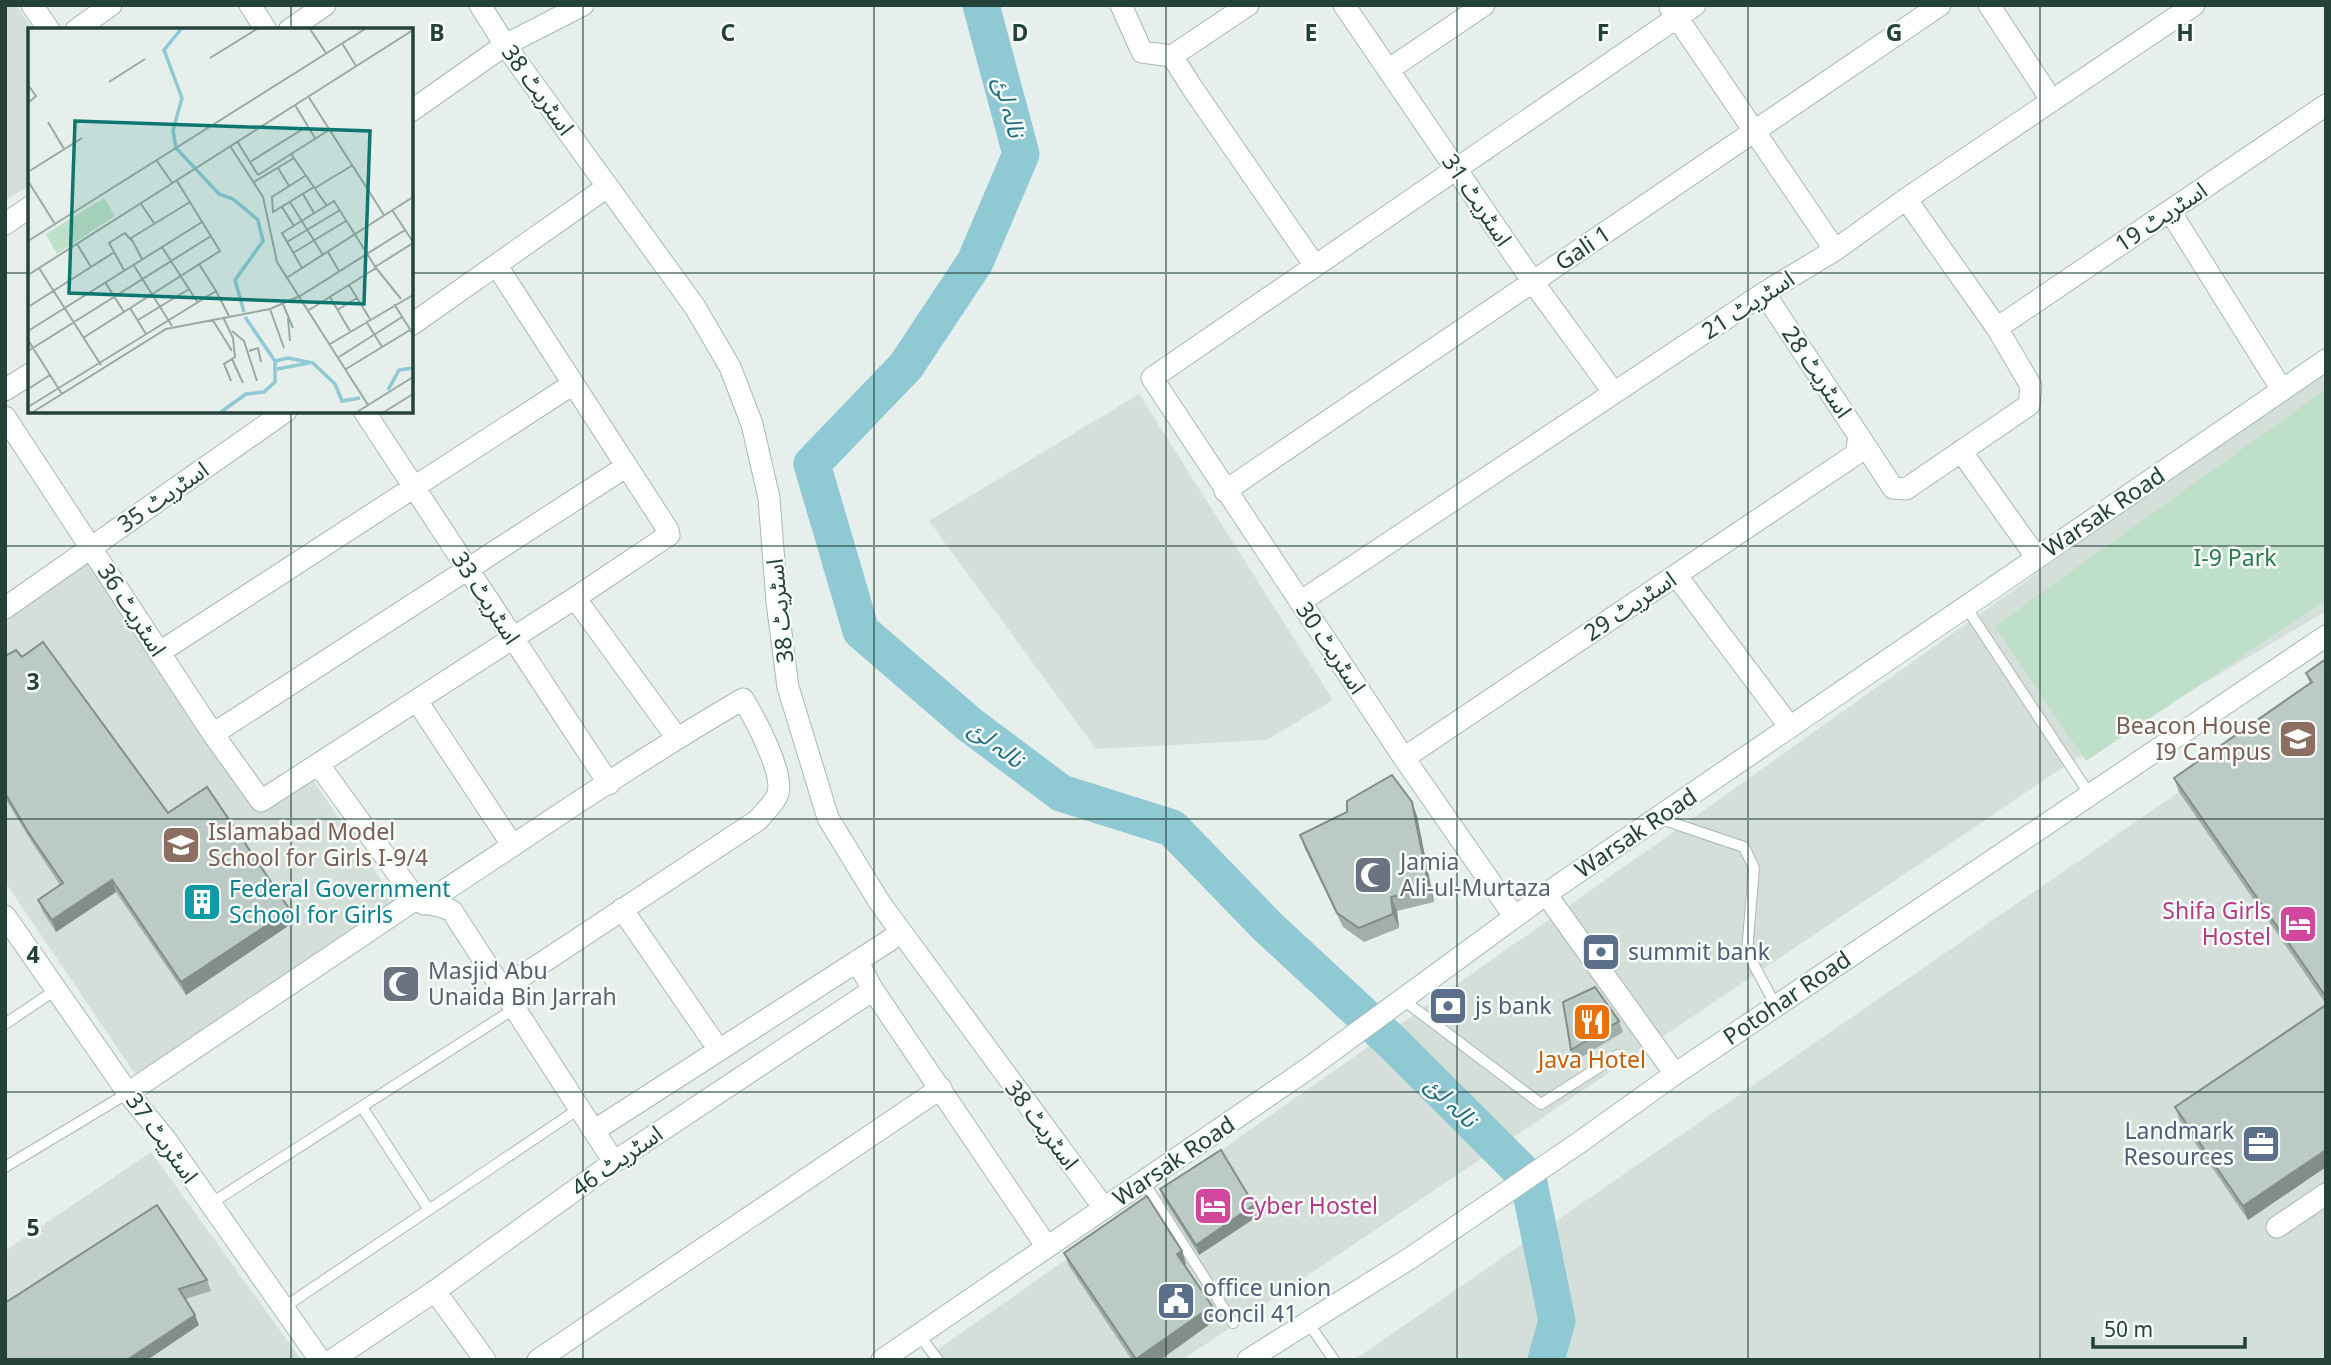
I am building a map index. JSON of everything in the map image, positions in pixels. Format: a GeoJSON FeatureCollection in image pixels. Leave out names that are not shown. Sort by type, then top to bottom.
{"type":"FeatureCollection","features":[{"type":"Feature","properties":{"kind":"street"},"geometry":{"type":"LineString","coordinates":[[33,5],[48,28]]}},
{"type":"Feature","properties":{"kind":"street"},"geometry":{"type":"LineString","coordinates":[[79,28],[111,5]]}},
{"type":"Feature","properties":{"kind":"street"},"geometry":{"type":"LineString","coordinates":[[250,5],[265,28]]}},
{"type":"Feature","properties":{"kind":"street"},"geometry":{"type":"LineString","coordinates":[[292,28],[325,5]]}},
{"type":"Feature","properties":{"kind":"street","name":"اسٹریٹ 38"},"geometry":{"type":"LineString","coordinates":[[480,5],[505,45],[695,307],[730,367],[752,424],[769,498],[777,602],[788,687],[828,818],[901,933],[1104,1208]]}},
{"type":"Feature","properties":{"kind":"street"},"geometry":{"type":"LineString","coordinates":[[413,110],[505,45],[583,5]]}},
{"type":"Feature","properties":{"kind":"street"},"geometry":{"type":"LineString","coordinates":[[1121,5],[1142,52],[1172,56],[1248,5]]}},
{"type":"Feature","properties":{"kind":"street","name":"اسٹریٹ 31"},"geometry":{"type":"LineString","coordinates":[[1344,5],[1533,282],[1614,393]]}},
{"type":"Feature","properties":{"kind":"street"},"geometry":{"type":"LineString","coordinates":[[1388,70],[1484,5]]}},
{"type":"Feature","properties":{"kind":"street"},"geometry":{"type":"LineString","coordinates":[[1172,56],[1315,265],[1457,169],[1673,11],[1695,5]]}},
{"type":"Feature","properties":{"kind":"street","name":"Gali 1"},"geometry":{"type":"LineString","coordinates":[[1225,491],[1940,5]]}},
{"type":"Feature","properties":{"kind":"street"},"geometry":{"type":"LineString","coordinates":[[1989,5],[2052,101]]}},
{"type":"Feature","properties":{"kind":"street","name":"اسٹریٹ 21"},"geometry":{"type":"LineString","coordinates":[[1300,602],[1764,293],[1835,250],[1906,199],[2194,5]]}},
{"type":"Feature","properties":{"kind":"street"},"geometry":{"type":"LineString","coordinates":[[1673,11],[1835,250]]}},
{"type":"Feature","properties":{"kind":"street","name":"اسٹریٹ 19"},"geometry":{"type":"LineString","coordinates":[[1997,328],[2326,106]]}},
{"type":"Feature","properties":{"kind":"street"},"geometry":{"type":"LineString","coordinates":[[413,324],[607,187]]}},
{"type":"Feature","properties":{"kind":"street"},"geometry":{"type":"LineString","coordinates":[[1906,199],[1997,328],[2031,386],[2029,405],[1961,452],[2037,558]]}},
{"type":"Feature","properties":{"kind":"street"},"geometry":{"type":"LineString","coordinates":[[5,224],[28,208]]}},
{"type":"Feature","properties":{"kind":"street"},"geometry":{"type":"LineString","coordinates":[[2170,211],[2282,390]]}},
{"type":"Feature","properties":{"kind":"street","name":"اسٹریٹ 30"},"geometry":{"type":"LineString","coordinates":[[1315,265],[1152,378],[1404,758],[1514,916]]}},
{"type":"Feature","properties":{"kind":"street"},"geometry":{"type":"LineString","coordinates":[[497,266],[668,530],[668,535],[318,765],[420,901],[441,905],[452,911],[614,1162]]}},
{"type":"Feature","properties":{"kind":"street","name":"اسٹریٹ 28"},"geometry":{"type":"LineString","coordinates":[[1764,293],[1858,445],[1893,488],[1906,489],[1961,452]]}},
{"type":"Feature","properties":{"kind":"street","name":"Warsak Road"},"geometry":{"type":"LineString","coordinates":[[882,1360],[1306,1070],[1514,916],[2326,360]]}},
{"type":"Feature","properties":{"kind":"street"},"geometry":{"type":"LineString","coordinates":[[5,390],[28,375]]}},
{"type":"Feature","properties":{"kind":"street"},"geometry":{"type":"LineString","coordinates":[[160,652],[573,384]]}},
{"type":"Feature","properties":{"kind":"street","name":"اسٹریٹ 35"},"geometry":{"type":"LineString","coordinates":[[5,608],[283,413]]}},
{"type":"Feature","properties":{"kind":"street","name":"اسٹریٹ 33"},"geometry":{"type":"LineString","coordinates":[[365,413],[609,783]]}},
{"type":"Feature","properties":{"kind":"street","name":"اسٹریٹ 36"},"geometry":{"type":"LineString","coordinates":[[5,417],[261,801],[318,765]]}},
{"type":"Feature","properties":{"kind":"street","name":"اسٹریٹ 29"},"geometry":{"type":"LineString","coordinates":[[1404,758],[1676,575],[1858,445]]}},
{"type":"Feature","properties":{"kind":"street"},"geometry":{"type":"LineString","coordinates":[[214,734],[627,466]]}},
{"type":"Feature","properties":{"kind":"street"},"geometry":{"type":"LineString","coordinates":[[1676,575],[1790,727]]}},
{"type":"Feature","properties":{"kind":"street"},"geometry":{"type":"LineString","coordinates":[[575,598],[677,738]]}},
{"type":"Feature","properties":{"kind":"street","name":"Potohar Road"},"geometry":{"type":"LineString","coordinates":[[1248,1360],[1412,1256],[1675,1074],[2326,636]]}},
{"type":"Feature","properties":{"kind":"street"},"geometry":{"type":"LineString","coordinates":[[128,1093],[420,901],[513,846],[677,738],[743,699],[767,746],[778,780],[778,794],[758,820],[501,990]]}},
{"type":"Feature","properties":{"kind":"street"},"geometry":{"type":"LineString","coordinates":[[417,701],[513,846]]}},
{"type":"Feature","properties":{"kind":"street"},"geometry":{"type":"LineString","coordinates":[[1546,894],[1675,1074]]}},
{"type":"Feature","properties":{"kind":"street"},"geometry":{"type":"LineString","coordinates":[[622,909],[719,1050]]}},
{"type":"Feature","properties":{"kind":"street","name":"اسٹریٹ 37"},"geometry":{"type":"LineString","coordinates":[[5,916],[320,1360]]}},
{"type":"Feature","properties":{"kind":"street"},"geometry":{"type":"LineString","coordinates":[[595,1130],[901,933]]}},
{"type":"Feature","properties":{"kind":"street"},"geometry":{"type":"LineString","coordinates":[[857,961],[873,989],[1047,1247]]}},
{"type":"Feature","properties":{"kind":"street","name":"اسٹریٹ 46"},"geometry":{"type":"LineString","coordinates":[[332,1360],[435,1291],[614,1162],[873,989]]}},
{"type":"Feature","properties":{"kind":"street"},"geometry":{"type":"LineString","coordinates":[[538,1360],[941,1087]]}},
{"type":"Feature","properties":{"kind":"street"},"geometry":{"type":"LineString","coordinates":[[2277,1227],[2326,1194]]}},
{"type":"Feature","properties":{"kind":"street"},"geometry":{"type":"LineString","coordinates":[[435,1291],[485,1360]]}},
{"type":"Feature","properties":{"kind":"lane"},"geometry":{"type":"LineString","coordinates":[[1966,607],[2090,795]]}},
{"type":"Feature","properties":{"kind":"lane"},"geometry":{"type":"LineString","coordinates":[[1657,818],[1744,847],[1754,868],[1747,952],[1776,1006]]}},
{"type":"Feature","properties":{"kind":"lane"},"geometry":{"type":"LineString","coordinates":[[5,1024],[57,989]]}},
{"type":"Feature","properties":{"kind":"lane"},"geometry":{"type":"LineString","coordinates":[[1396,1004],[1541,1104],[1618,1055]]}},
{"type":"Feature","properties":{"kind":"lane"},"geometry":{"type":"LineString","coordinates":[[210,1204],[514,1009]]}},
{"type":"Feature","properties":{"kind":"lane"},"geometry":{"type":"LineString","coordinates":[[5,1167],[128,1093]]}},
{"type":"Feature","properties":{"kind":"lane"},"geometry":{"type":"LineString","coordinates":[[362,1107],[429,1210]]}},
{"type":"Feature","properties":{"kind":"lane"},"geometry":{"type":"LineString","coordinates":[[283,1308],[580,1108]]}},
{"type":"Feature","properties":{"kind":"lane"},"geometry":{"type":"LineString","coordinates":[[1143,1181],[1233,1323]]}},
{"type":"Feature","properties":{"kind":"lane"},"geometry":{"type":"LineString","coordinates":[[1307,1321],[1334,1360]]}},
{"type":"Feature","properties":{"kind":"lane"},"geometry":{"type":"LineString","coordinates":[[919,1335],[938,1360]]}},
{"type":"Feature","properties":{"kind":"shaded area"},"geometry":{"type":"Polygon","coordinates":[[[5,5],[16,5],[32,28],[28,28],[28,187],[5,200],[5,5]]]}},
{"type":"Feature","properties":{"kind":"shaded area"},"geometry":{"type":"Polygon","coordinates":[[[2326,370],[2326,611],[2071,762],[1182,1360],[923,1360],[1672,833],[2303,384],[2326,370]]]}},
{"type":"Feature","properties":{"kind":"shaded area"},"geometry":{"type":"Polygon","coordinates":[[[1139,394],[1333,700],[1267,740],[1096,749],[929,521],[1139,394]]]}},
{"type":"Feature","properties":{"kind":"shaded area","name":"Islamabad Model School for Girls I-9/4"},"geometry":{"type":"Polygon","coordinates":[[[87,561],[255,807],[311,777],[402,911],[142,1084],[5,882],[5,619],[87,561]]]}},
{"type":"Feature","properties":{"kind":"shaded area"},"geometry":{"type":"Polygon","coordinates":[[[2326,691],[2326,1360],[1354,1360],[2179,792],[2326,691]]]}},
{"type":"Feature","properties":{"kind":"shaded area"},"geometry":{"type":"Polygon","coordinates":[[[151,1152],[300,1358],[5,1360],[5,1251],[151,1152]]]}},
{"type":"Feature","properties":{"kind":"green space","name":"I-9 Park"},"geometry":{"type":"Polygon","coordinates":[[[2326,389],[2326,600],[2086,761],[1995,626],[2326,389]]]}},
{"type":"Feature","properties":{"kind":"building"},"geometry":{"type":"Polygon","coordinates":[[[43,642],[168,813],[207,787],[290,910],[181,982],[112,880],[52,920],[38,900],[63,883],[5,793],[5,656],[16,650],[22,657],[43,642]]]}},
{"type":"Feature","properties":{"kind":"building","name":"Shifa Girls Hostel"},"geometry":{"type":"Polygon","coordinates":[[[2326,659],[2326,997],[2174,778],[2312,682],[2306,673],[2326,659]]]}},
{"type":"Feature","properties":{"kind":"building","name":"Jamia Ali-ul-Murtaza"},"geometry":{"type":"Polygon","coordinates":[[[1392,775],[1412,802],[1429,888],[1391,897],[1393,914],[1359,928],[1337,913],[1300,835],[1347,812],[1347,801],[1392,775]]]}},
{"type":"Feature","properties":{"kind":"building","name":"Java Hotel"},"geometry":{"type":"Polygon","coordinates":[[[1595,987],[1619,1021],[1571,1050],[1563,1002],[1595,987]]]}},
{"type":"Feature","properties":{"kind":"building","name":"Landmark Resources"},"geometry":{"type":"Polygon","coordinates":[[[2326,1005],[2326,1150],[2243,1206],[2175,1107],[2326,1005]]]}},
{"type":"Feature","properties":{"kind":"building","name":"Cyber Hostel"},"geometry":{"type":"Polygon","coordinates":[[[1221,1150],[1254,1205],[1196,1245],[1160,1189],[1221,1150]]]}},
{"type":"Feature","properties":{"kind":"building"},"geometry":{"type":"Polygon","coordinates":[[[1147,1196],[1182,1251],[1177,1254],[1212,1306],[1136,1359],[1064,1253],[1147,1196]]]}},
{"type":"Feature","properties":{"kind":"building"},"geometry":{"type":"Polygon","coordinates":[[[157,1205],[207,1280],[179,1289],[195,1315],[127,1360],[5,1360],[5,1303],[157,1205]]]}},
{"type":"Feature","properties":{"kind":"waterway","name":"نالہ لئ"},"geometry":{"type":"LineString","coordinates":[[981,5],[1021,154],[975,262],[906,366],[812,464],[861,631],[969,724],[1061,793],[1172,828],[1267,926],[1392,1042],[1528,1178],[1557,1321],[1546,1360]]}},
{"type":"Feature","properties":{"kind":"place","name":"Beacon House I9 Campus"},"geometry":{"type":"Point","coordinates":[2298,739]}},
{"type":"Feature","properties":{"kind":"place","name":"Islamabad Model School for Girls I-9/4"},"geometry":{"type":"Point","coordinates":[181,845]}},
{"type":"Feature","properties":{"kind":"place","name":"Jamia Ali-ul-Murtaza"},"geometry":{"type":"Point","coordinates":[1373,875]}},
{"type":"Feature","properties":{"kind":"place","name":"Federal Government School for Girls"},"geometry":{"type":"Point","coordinates":[202,902]}},
{"type":"Feature","properties":{"kind":"place","name":"Shifa Girls Hostel"},"geometry":{"type":"Point","coordinates":[2298,924]}},
{"type":"Feature","properties":{"kind":"place","name":"summit bank"},"geometry":{"type":"Point","coordinates":[1601,952]}},
{"type":"Feature","properties":{"kind":"place","name":"Masjid Abu Unaida Bin Jarrah"},"geometry":{"type":"Point","coordinates":[401,984]}},
{"type":"Feature","properties":{"kind":"place","name":"js bank"},"geometry":{"type":"Point","coordinates":[1448,1006]}},
{"type":"Feature","properties":{"kind":"place","name":"Java Hotel"},"geometry":{"type":"Point","coordinates":[1592,1022]}},
{"type":"Feature","properties":{"kind":"place","name":"Landmark Resources"},"geometry":{"type":"Point","coordinates":[2261,1144]}},
{"type":"Feature","properties":{"kind":"place","name":"Cyber Hostel"},"geometry":{"type":"Point","coordinates":[1213,1206]}},
{"type":"Feature","properties":{"kind":"place","name":"office union concil 41"},"geometry":{"type":"Point","coordinates":[1176,1301]}}]}
